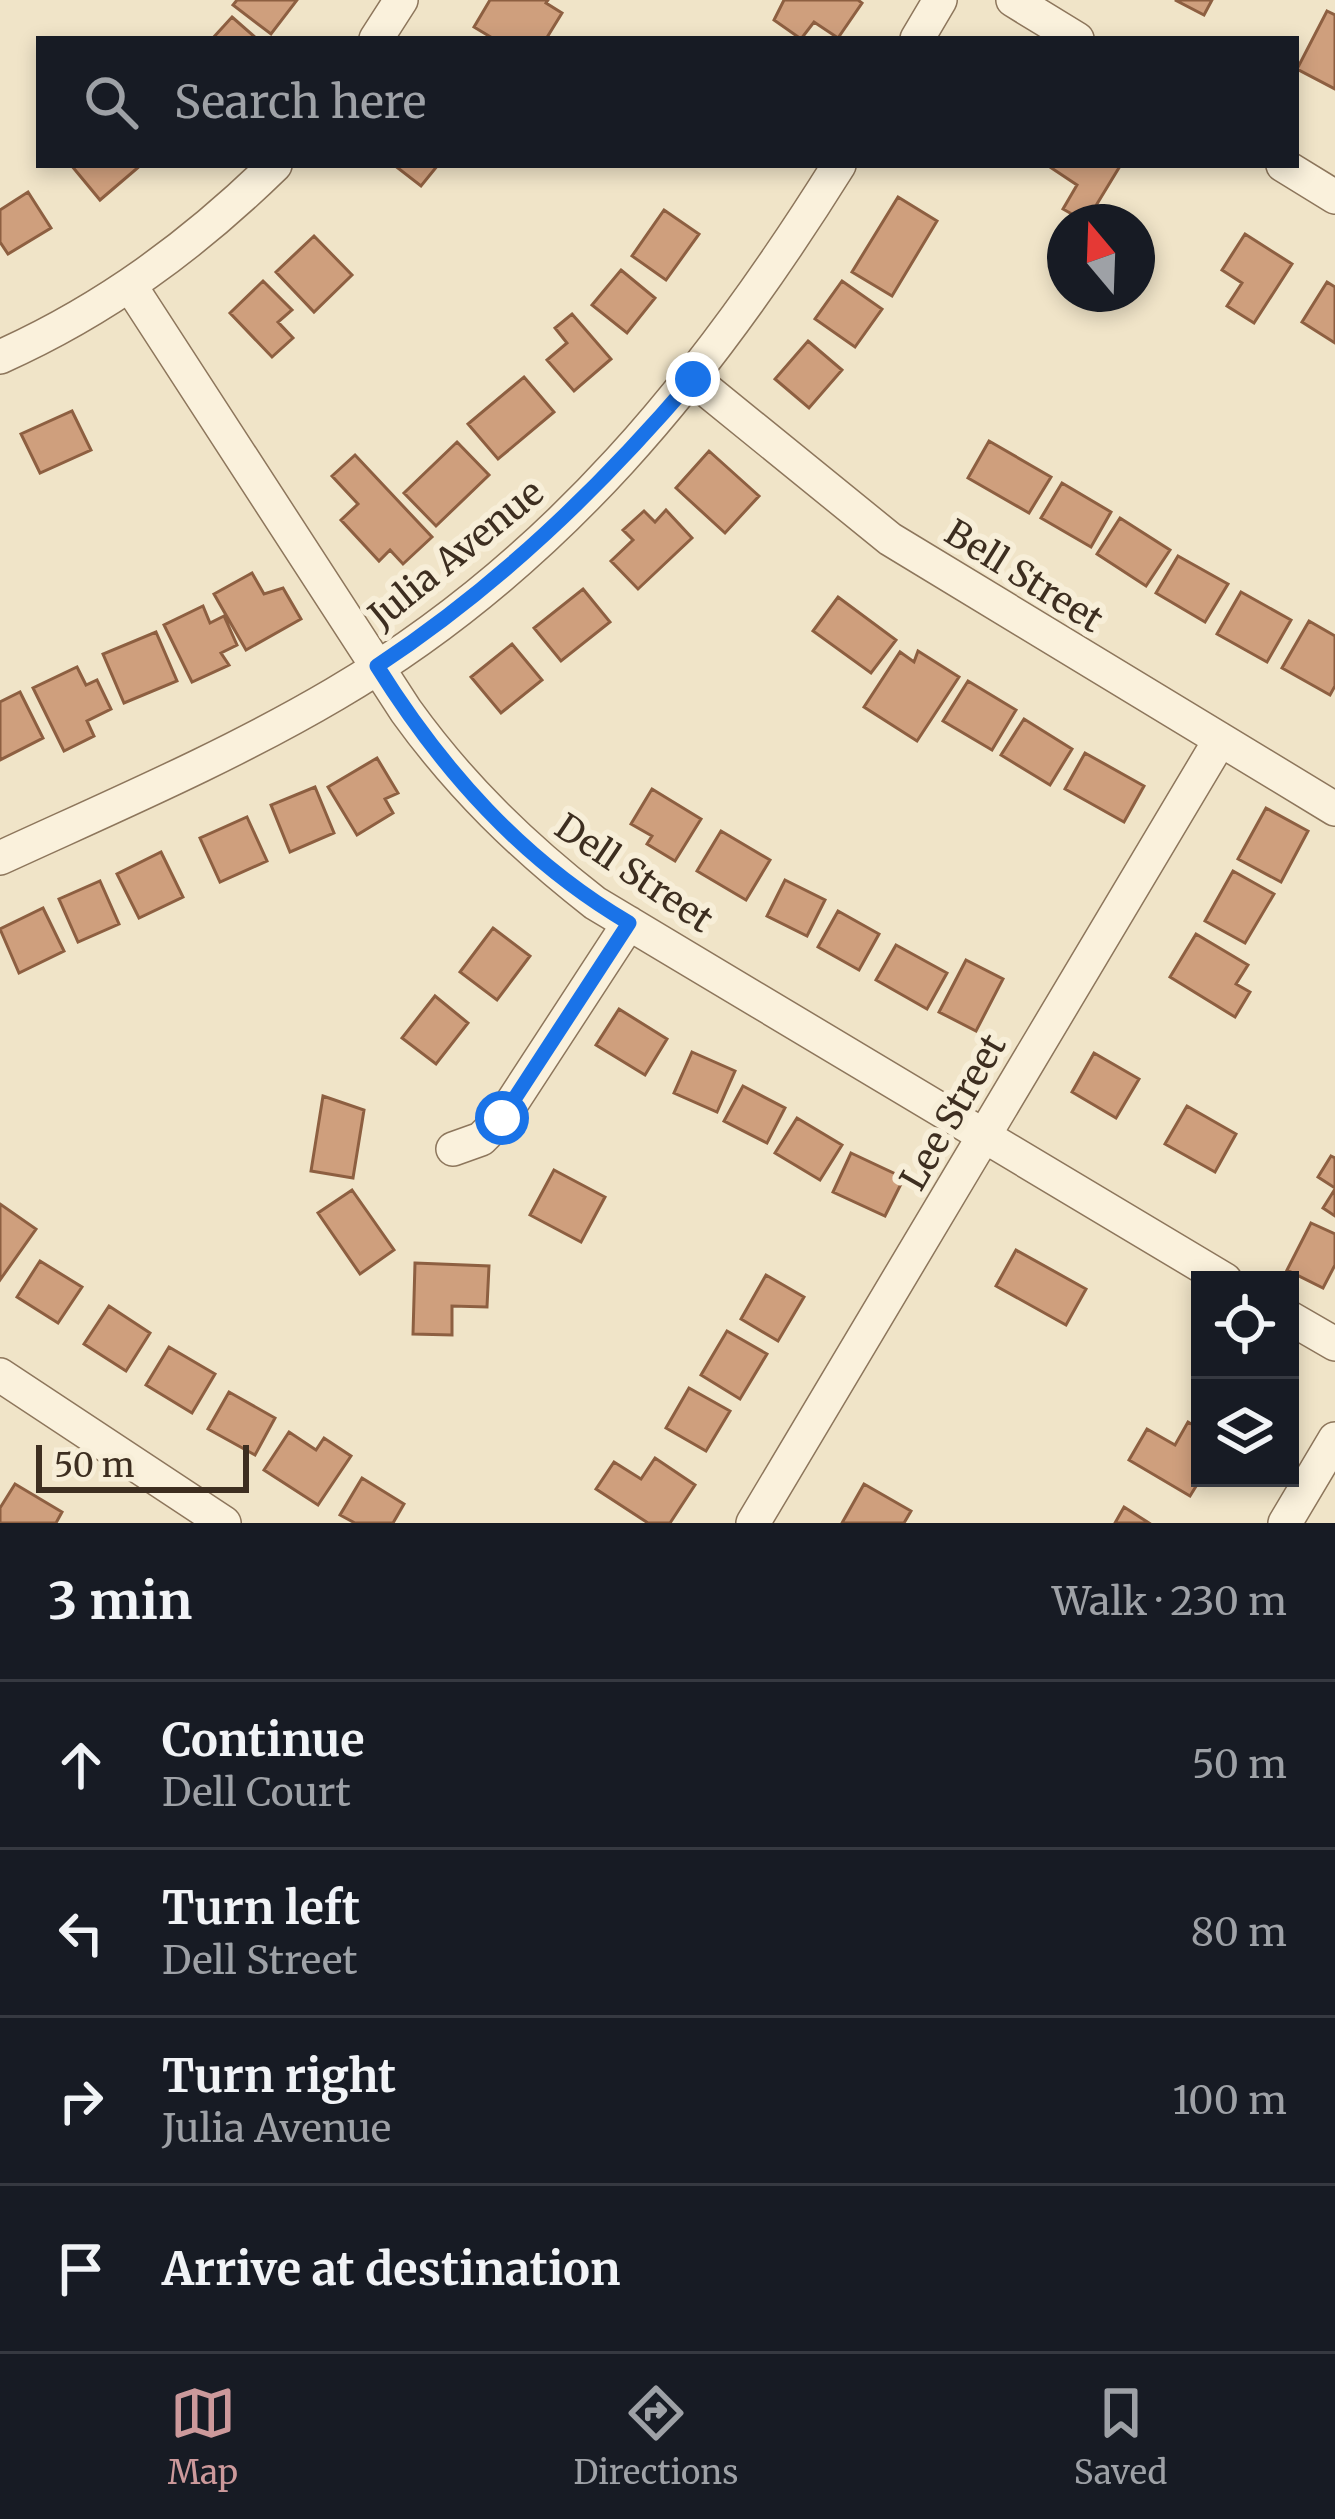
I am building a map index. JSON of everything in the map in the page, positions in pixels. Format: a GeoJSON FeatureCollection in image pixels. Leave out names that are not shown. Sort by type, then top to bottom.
{"type":"FeatureCollection","features":[{"type":"Feature","properties":{"kind":"street"},"geometry":{"type":"LineString","coordinates":[[378,36],[401,0]]}},
{"type":"Feature","properties":{"kind":"street"},"geometry":{"type":"LineString","coordinates":[[919,36],[940,0]]}},
{"type":"Feature","properties":{"kind":"street"},"geometry":{"type":"LineString","coordinates":[[1013,0],[1072,36]]}},
{"type":"Feature","properties":{"kind":"street"},"geometry":{"type":"LineString","coordinates":[[0,356],[131,287],[272,168]]}},
{"type":"Feature","properties":{"kind":"street","name":"Julia Avenue"},"geometry":{"type":"LineString","coordinates":[[0,858],[190,771],[336,694],[468,603],[625,458],[693,379],[837,168]]}},
{"type":"Feature","properties":{"kind":"street"},"geometry":{"type":"LineString","coordinates":[[1288,168],[1335,197]]}},
{"type":"Feature","properties":{"kind":"street","name":"Dell Street"},"geometry":{"type":"LineString","coordinates":[[131,287],[377,666],[442,761],[481,806],[554,871],[629,923],[1210,1271]]}},
{"type":"Feature","properties":{"kind":"street","name":"Bell Street"},"geometry":{"type":"LineString","coordinates":[[693,379],[890,539],[1335,809]]}},
{"type":"Feature","properties":{"kind":"street","name":"Lee Street"},"geometry":{"type":"LineString","coordinates":[[753,1523],[1220,740]]}},
{"type":"Feature","properties":{"kind":"street"},"geometry":{"type":"LineString","coordinates":[[453,1149],[481,1138],[502,1118],[629,923]]}},
{"type":"Feature","properties":{"kind":"street"},"geometry":{"type":"LineString","coordinates":[[1299,1323],[1335,1344]]}},
{"type":"Feature","properties":{"kind":"street"},"geometry":{"type":"LineString","coordinates":[[0,1375],[224,1523]]}},
{"type":"Feature","properties":{"kind":"street"},"geometry":{"type":"LineString","coordinates":[[1285,1523],[1335,1439]]}},
{"type":"Feature","properties":{"kind":"building"},"geometry":{"type":"Polygon","coordinates":[[[237,0],[297,0],[271,34],[233,5],[237,0]]]}},
{"type":"Feature","properties":{"kind":"building"},"geometry":{"type":"Polygon","coordinates":[[[490,0],[548,0],[562,13],[548,36],[489,36],[474,27],[490,0]]]}},
{"type":"Feature","properties":{"kind":"building"},"geometry":{"type":"Polygon","coordinates":[[[784,0],[862,3],[839,36],[814,22],[803,36],[797,36],[774,20],[784,0]]]}},
{"type":"Feature","properties":{"kind":"building"},"geometry":{"type":"Polygon","coordinates":[[[1175,0],[1212,0],[1204,15],[1175,0]]]}},
{"type":"Feature","properties":{"kind":"building"},"geometry":{"type":"Polygon","coordinates":[[[1327,11],[1335,15],[1335,89],[1299,70],[1327,11]]]}},
{"type":"Feature","properties":{"kind":"building"},"geometry":{"type":"Polygon","coordinates":[[[232,17],[254,36],[215,36],[232,17]]]}},
{"type":"Feature","properties":{"kind":"building"},"geometry":{"type":"Polygon","coordinates":[[[73,168],[137,168],[100,200],[73,168]]]}},
{"type":"Feature","properties":{"kind":"building"},"geometry":{"type":"Polygon","coordinates":[[[398,168],[436,168],[421,186],[398,168]]]}},
{"type":"Feature","properties":{"kind":"building"},"geometry":{"type":"Polygon","coordinates":[[[1052,168],[1119,168],[1097,204],[1066,204],[1077,185],[1052,168]]]}},
{"type":"Feature","properties":{"kind":"building"},"geometry":{"type":"Polygon","coordinates":[[[28,192],[51,228],[8,254],[0,242],[0,210],[28,192]]]}},
{"type":"Feature","properties":{"kind":"building"},"geometry":{"type":"Polygon","coordinates":[[[898,197],[937,221],[892,296],[852,272],[898,197]]]}},
{"type":"Feature","properties":{"kind":"building"},"geometry":{"type":"Polygon","coordinates":[[[664,210],[699,234],[666,280],[632,256],[664,210]]]}},
{"type":"Feature","properties":{"kind":"building"},"geometry":{"type":"Polygon","coordinates":[[[1245,234],[1292,264],[1254,323],[1227,306],[1242,283],[1222,270],[1245,234]]]}},
{"type":"Feature","properties":{"kind":"building"},"geometry":{"type":"Polygon","coordinates":[[[314,236],[352,275],[314,312],[276,272],[314,236]]]}},
{"type":"Feature","properties":{"kind":"building"},"geometry":{"type":"Polygon","coordinates":[[[621,270],[655,298],[627,333],[592,305],[621,270]]]}},
{"type":"Feature","properties":{"kind":"building"},"geometry":{"type":"Polygon","coordinates":[[[263,281],[292,310],[278,322],[293,338],[272,357],[230,313],[263,281]]]}},
{"type":"Feature","properties":{"kind":"building"},"geometry":{"type":"Polygon","coordinates":[[[842,281],[882,309],[855,347],[815,319],[842,281]]]}},
{"type":"Feature","properties":{"kind":"building"},"geometry":{"type":"Polygon","coordinates":[[[1327,282],[1335,287],[1335,343],[1302,322],[1327,282]]]}},
{"type":"Feature","properties":{"kind":"building"},"geometry":{"type":"Polygon","coordinates":[[[572,314],[611,359],[574,391],[547,360],[567,343],[555,328],[572,314]]]}},
{"type":"Feature","properties":{"kind":"building"},"geometry":{"type":"Polygon","coordinates":[[[808,341],[842,370],[809,408],[775,379],[808,341]]]}},
{"type":"Feature","properties":{"kind":"building"},"geometry":{"type":"Polygon","coordinates":[[[524,377],[554,412],[498,459],[468,424],[524,377]]]}},
{"type":"Feature","properties":{"kind":"building"},"geometry":{"type":"Polygon","coordinates":[[[72,411],[91,450],[40,473],[21,434],[72,411]]]}},
{"type":"Feature","properties":{"kind":"building"},"geometry":{"type":"Polygon","coordinates":[[[989,441],[1051,477],[1029,513],[968,478],[989,441]]]}},
{"type":"Feature","properties":{"kind":"building"},"geometry":{"type":"Polygon","coordinates":[[[457,442],[489,475],[436,526],[404,493],[457,442]]]}},
{"type":"Feature","properties":{"kind":"building"},"geometry":{"type":"Polygon","coordinates":[[[709,451],[759,496],[725,533],[676,488],[709,451]]]}},
{"type":"Feature","properties":{"kind":"building"},"geometry":{"type":"Polygon","coordinates":[[[355,455],[432,537],[403,564],[390,550],[379,561],[341,520],[358,504],[332,476],[355,455]]]}},
{"type":"Feature","properties":{"kind":"building"},"geometry":{"type":"Polygon","coordinates":[[[1062,483],[1111,512],[1091,547],[1041,518],[1062,483]]]}},
{"type":"Feature","properties":{"kind":"building"},"geometry":{"type":"Polygon","coordinates":[[[666,510],[692,538],[638,589],[611,561],[633,540],[623,530],[644,511],[655,522],[666,510]]]}},
{"type":"Feature","properties":{"kind":"building"},"geometry":{"type":"Polygon","coordinates":[[[1120,518],[1170,550],[1146,586],[1097,554],[1120,518]]]}},
{"type":"Feature","properties":{"kind":"building"},"geometry":{"type":"Polygon","coordinates":[[[1178,556],[1228,584],[1205,622],[1156,593],[1178,556]]]}},
{"type":"Feature","properties":{"kind":"building"},"geometry":{"type":"Polygon","coordinates":[[[252,573],[264,594],[283,588],[301,619],[246,650],[214,594],[252,573]]]}},
{"type":"Feature","properties":{"kind":"building"},"geometry":{"type":"Polygon","coordinates":[[[583,589],[610,622],[561,661],[534,628],[583,589]]]}},
{"type":"Feature","properties":{"kind":"building"},"geometry":{"type":"Polygon","coordinates":[[[1241,592],[1291,620],[1267,662],[1217,634],[1241,592]]]}},
{"type":"Feature","properties":{"kind":"building"},"geometry":{"type":"Polygon","coordinates":[[[838,597],[896,640],[871,673],[813,631],[838,597]]]}},
{"type":"Feature","properties":{"kind":"building"},"geometry":{"type":"Polygon","coordinates":[[[203,606],[210,623],[224,616],[237,645],[221,653],[229,665],[192,682],[164,625],[203,606]]]}},
{"type":"Feature","properties":{"kind":"building"},"geometry":{"type":"Polygon","coordinates":[[[1309,621],[1335,636],[1335,686],[1330,695],[1282,668],[1309,621]]]}},
{"type":"Feature","properties":{"kind":"building"},"geometry":{"type":"Polygon","coordinates":[[[156,632],[177,681],[124,703],[103,654],[156,632]]]}},
{"type":"Feature","properties":{"kind":"building"},"geometry":{"type":"Polygon","coordinates":[[[512,644],[542,680],[501,713],[471,677],[512,644]]]}},
{"type":"Feature","properties":{"kind":"building"},"geometry":{"type":"Polygon","coordinates":[[[918,651],[959,677],[917,741],[864,707],[900,652],[914,662],[918,651]]]}},
{"type":"Feature","properties":{"kind":"building"},"geometry":{"type":"Polygon","coordinates":[[[77,667],[86,685],[97,680],[111,709],[87,721],[94,736],[64,751],[33,688],[77,667]]]}},
{"type":"Feature","properties":{"kind":"building"},"geometry":{"type":"Polygon","coordinates":[[[968,681],[1016,710],[992,750],[943,721],[968,681]]]}},
{"type":"Feature","properties":{"kind":"building"},"geometry":{"type":"Polygon","coordinates":[[[20,692],[43,738],[0,760],[0,702],[20,692]]]}},
{"type":"Feature","properties":{"kind":"building"},"geometry":{"type":"Polygon","coordinates":[[[1024,719],[1072,749],[1050,785],[1001,755],[1024,719]]]}},
{"type":"Feature","properties":{"kind":"building"},"geometry":{"type":"Polygon","coordinates":[[[1085,753],[1144,786],[1124,822],[1065,789],[1085,753]]]}},
{"type":"Feature","properties":{"kind":"building"},"geometry":{"type":"Polygon","coordinates":[[[377,758],[398,793],[385,799],[393,813],[357,835],[328,787],[377,758]]]}},
{"type":"Feature","properties":{"kind":"building"},"geometry":{"type":"Polygon","coordinates":[[[315,787],[334,833],[290,852],[271,805],[315,787]]]}},
{"type":"Feature","properties":{"kind":"building"},"geometry":{"type":"Polygon","coordinates":[[[652,789],[701,819],[675,861],[647,844],[652,836],[631,824],[652,789]]]}},
{"type":"Feature","properties":{"kind":"building"},"geometry":{"type":"Polygon","coordinates":[[[1266,808],[1308,831],[1281,882],[1238,859],[1266,808]]]}},
{"type":"Feature","properties":{"kind":"building"},"geometry":{"type":"Polygon","coordinates":[[[247,817],[267,861],[220,882],[200,838],[247,817]]]}},
{"type":"Feature","properties":{"kind":"building"},"geometry":{"type":"Polygon","coordinates":[[[721,831],[770,860],[746,900],[697,871],[721,831]]]}},
{"type":"Feature","properties":{"kind":"building"},"geometry":{"type":"Polygon","coordinates":[[[161,852],[183,897],[139,918],[117,874],[161,852]]]}},
{"type":"Feature","properties":{"kind":"building"},"geometry":{"type":"Polygon","coordinates":[[[1233,871],[1274,894],[1245,943],[1205,921],[1233,871]]]}},
{"type":"Feature","properties":{"kind":"building"},"geometry":{"type":"Polygon","coordinates":[[[785,880],[825,900],[807,936],[767,916],[785,880]]]}},
{"type":"Feature","properties":{"kind":"building"},"geometry":{"type":"Polygon","coordinates":[[[100,881],[119,924],[78,942],[59,899],[100,881]]]}},
{"type":"Feature","properties":{"kind":"building"},"geometry":{"type":"Polygon","coordinates":[[[43,908],[64,951],[19,973],[0,929],[43,908]]]}},
{"type":"Feature","properties":{"kind":"building"},"geometry":{"type":"Polygon","coordinates":[[[838,911],[879,934],[859,970],[818,947],[838,911]]]}},
{"type":"Feature","properties":{"kind":"building"},"geometry":{"type":"Polygon","coordinates":[[[493,928],[530,956],[497,1000],[460,972],[493,928]]]}},
{"type":"Feature","properties":{"kind":"building"},"geometry":{"type":"Polygon","coordinates":[[[1196,934],[1248,965],[1236,984],[1250,992],[1235,1017],[1170,977],[1196,934]]]}},
{"type":"Feature","properties":{"kind":"building"},"geometry":{"type":"Polygon","coordinates":[[[896,945],[947,973],[927,1009],[876,980],[896,945]]]}},
{"type":"Feature","properties":{"kind":"building"},"geometry":{"type":"Polygon","coordinates":[[[966,960],[1003,979],[976,1031],[939,1012],[966,960]]]}},
{"type":"Feature","properties":{"kind":"building"},"geometry":{"type":"Polygon","coordinates":[[[435,996],[468,1023],[436,1064],[402,1038],[435,996]]]}},
{"type":"Feature","properties":{"kind":"building"},"geometry":{"type":"Polygon","coordinates":[[[619,1009],[667,1039],[645,1075],[596,1045],[619,1009]]]}},
{"type":"Feature","properties":{"kind":"building"},"geometry":{"type":"Polygon","coordinates":[[[692,1052],[735,1071],[717,1112],[674,1093],[692,1052]]]}},
{"type":"Feature","properties":{"kind":"building"},"geometry":{"type":"Polygon","coordinates":[[[1094,1053],[1139,1079],[1116,1118],[1072,1092],[1094,1053]]]}},
{"type":"Feature","properties":{"kind":"building"},"geometry":{"type":"Polygon","coordinates":[[[743,1086],[785,1108],[767,1143],[724,1121],[743,1086]]]}},
{"type":"Feature","properties":{"kind":"building"},"geometry":{"type":"Polygon","coordinates":[[[323,1096],[364,1110],[353,1178],[311,1171],[323,1096]]]}},
{"type":"Feature","properties":{"kind":"building"},"geometry":{"type":"Polygon","coordinates":[[[1187,1106],[1236,1134],[1215,1172],[1165,1144],[1187,1106]]]}},
{"type":"Feature","properties":{"kind":"building"},"geometry":{"type":"Polygon","coordinates":[[[797,1118],[842,1145],[820,1180],[775,1153],[797,1118]]]}},
{"type":"Feature","properties":{"kind":"building"},"geometry":{"type":"Polygon","coordinates":[[[851,1153],[904,1178],[885,1216],[833,1192],[851,1153]]]}},
{"type":"Feature","properties":{"kind":"building"},"geometry":{"type":"Polygon","coordinates":[[[1331,1156],[1335,1158],[1335,1188],[1318,1177],[1331,1156]]]}},
{"type":"Feature","properties":{"kind":"building"},"geometry":{"type":"Polygon","coordinates":[[[554,1170],[605,1197],[581,1242],[530,1215],[554,1170]]]}},
{"type":"Feature","properties":{"kind":"building"},"geometry":{"type":"Polygon","coordinates":[[[1335,1189],[1335,1216],[1323,1208],[1335,1189]]]}},
{"type":"Feature","properties":{"kind":"building"},"geometry":{"type":"Polygon","coordinates":[[[352,1190],[394,1250],[360,1274],[318,1213],[352,1190]]]}},
{"type":"Feature","properties":{"kind":"building"},"geometry":{"type":"Polygon","coordinates":[[[0,1204],[36,1229],[0,1280],[0,1204]]]}},
{"type":"Feature","properties":{"kind":"building"},"geometry":{"type":"Polygon","coordinates":[[[1311,1223],[1335,1234],[1335,1265],[1323,1288],[1299,1276],[1299,1271],[1287,1270],[1311,1223]]]}},
{"type":"Feature","properties":{"kind":"building"},"geometry":{"type":"Polygon","coordinates":[[[1016,1250],[1086,1289],[1066,1325],[996,1286],[1016,1250]]]}},
{"type":"Feature","properties":{"kind":"building"},"geometry":{"type":"Polygon","coordinates":[[[40,1261],[82,1287],[58,1323],[17,1297],[40,1261]]]}},
{"type":"Feature","properties":{"kind":"building"},"geometry":{"type":"Polygon","coordinates":[[[415,1263],[489,1266],[487,1307],[452,1306],[452,1335],[413,1334],[415,1263]]]}},
{"type":"Feature","properties":{"kind":"building"},"geometry":{"type":"Polygon","coordinates":[[[766,1275],[804,1297],[778,1341],[741,1319],[766,1275]]]}},
{"type":"Feature","properties":{"kind":"building"},"geometry":{"type":"Polygon","coordinates":[[[109,1306],[150,1333],[126,1371],[84,1344],[109,1306]]]}},
{"type":"Feature","properties":{"kind":"building"},"geometry":{"type":"Polygon","coordinates":[[[727,1331],[767,1354],[740,1399],[701,1375],[727,1331]]]}},
{"type":"Feature","properties":{"kind":"building"},"geometry":{"type":"Polygon","coordinates":[[[169,1347],[215,1374],[192,1413],[146,1385],[169,1347]]]}},
{"type":"Feature","properties":{"kind":"building"},"geometry":{"type":"Polygon","coordinates":[[[689,1388],[730,1411],[706,1451],[666,1428],[689,1388]]]}},
{"type":"Feature","properties":{"kind":"building"},"geometry":{"type":"Polygon","coordinates":[[[229,1392],[275,1418],[255,1455],[208,1429],[229,1392]]]}},
{"type":"Feature","properties":{"kind":"building"},"geometry":{"type":"Polygon","coordinates":[[[1191,1424],[1191,1487],[1196,1487],[1190,1496],[1129,1460],[1147,1429],[1175,1445],[1191,1424]]]}},
{"type":"Feature","properties":{"kind":"building"},"geometry":{"type":"Polygon","coordinates":[[[289,1432],[316,1450],[324,1438],[351,1456],[318,1505],[264,1470],[289,1432]]]}},
{"type":"Feature","properties":{"kind":"building"},"geometry":{"type":"Polygon","coordinates":[[[655,1458],[695,1485],[670,1523],[648,1523],[596,1489],[614,1462],[641,1479],[655,1458]]]}},
{"type":"Feature","properties":{"kind":"building"},"geometry":{"type":"Polygon","coordinates":[[[362,1478],[404,1504],[393,1523],[355,1523],[340,1515],[362,1478]]]}},
{"type":"Feature","properties":{"kind":"building"},"geometry":{"type":"Polygon","coordinates":[[[15,1484],[62,1512],[56,1523],[0,1523],[0,1508],[15,1484]]]}},
{"type":"Feature","properties":{"kind":"building"},"geometry":{"type":"Polygon","coordinates":[[[864,1484],[911,1511],[904,1523],[842,1523],[864,1484]]]}},
{"type":"Feature","properties":{"kind":"building"},"geometry":{"type":"Polygon","coordinates":[[[1124,1507],[1149,1523],[1115,1523],[1124,1507]]]}},
{"type":"Feature","properties":{"kind":"route"},"geometry":{"type":"LineString","coordinates":[[502,1118],[629,923],[554,871],[481,806],[442,761],[377,666],[468,603],[549,533],[625,458],[693,379]]}}]}
